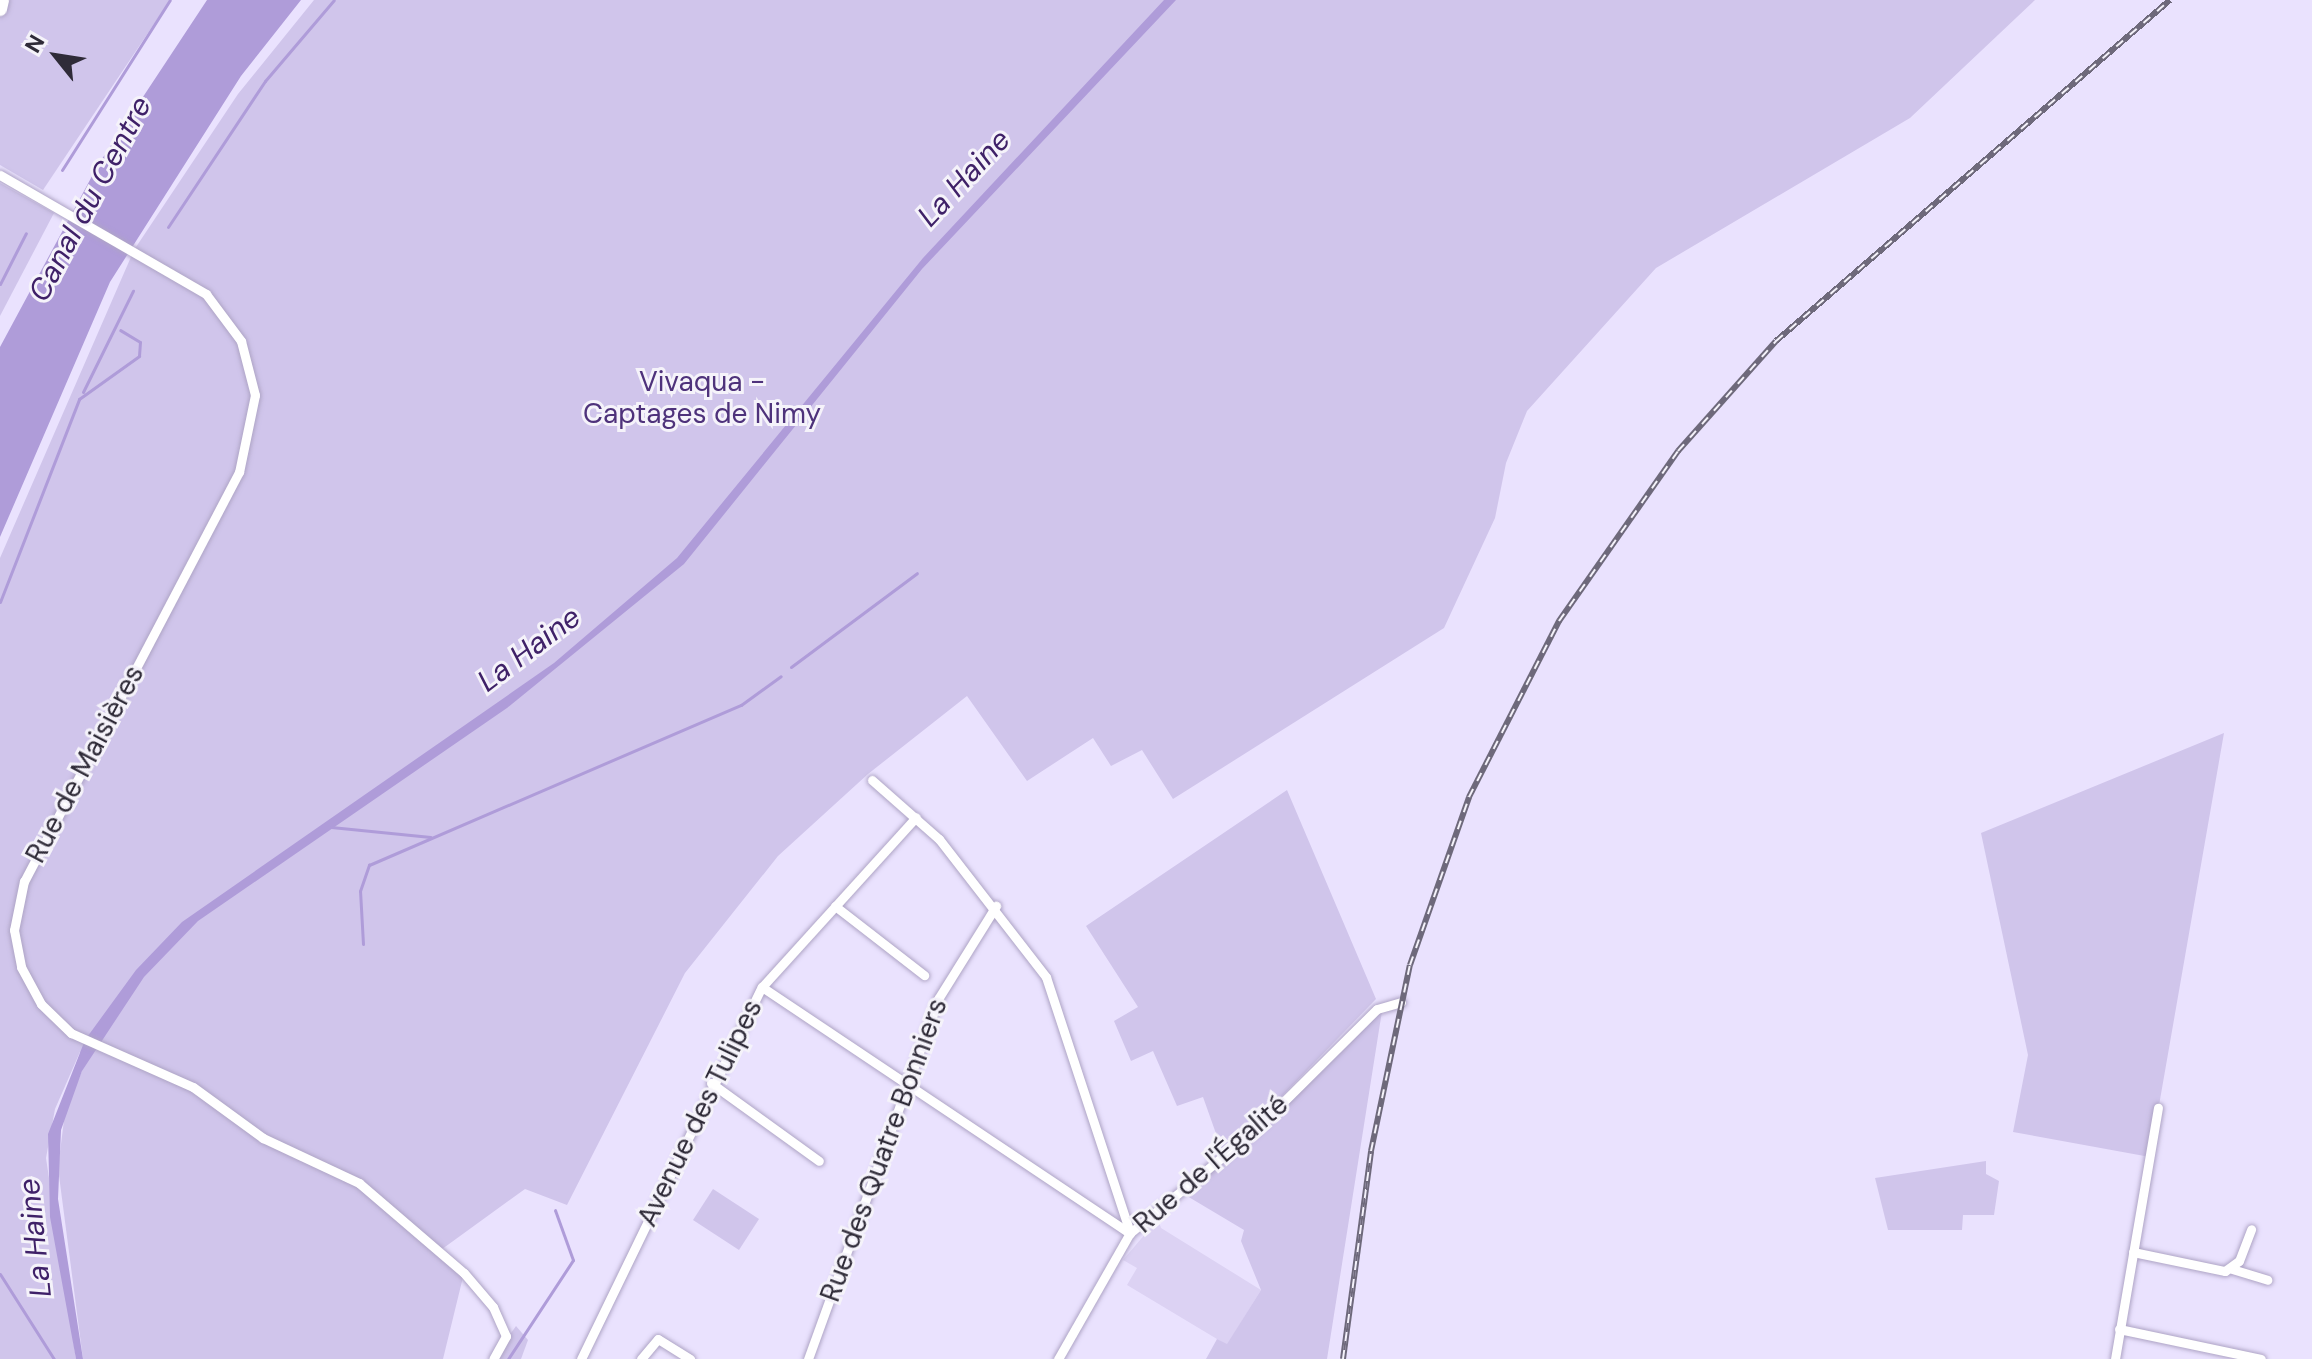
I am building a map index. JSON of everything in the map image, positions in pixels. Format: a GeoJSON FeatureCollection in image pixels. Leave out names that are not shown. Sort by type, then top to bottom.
{"type":"FeatureCollection","features":[{"type":"Feature","properties":{"kind":"main road"},"geometry":{"type":"LineString","coordinates":[[0,9],[2,0]]}},
{"type":"Feature","properties":{"kind":"street","name":"Rue de Maisières"},"geometry":{"type":"LineString","coordinates":[[0,175],[206,294],[232,325],[251,369],[255,408],[239,472],[19,896],[15,942],[27,980],[50,1014],[81,1038],[193,1087],[263,1138],[359,1183],[485,1296],[506,1336],[493,1359]]}},
{"type":"Feature","properties":{"kind":"street"},"geometry":{"type":"LineString","coordinates":[[872,780],[916,817],[996,906],[1046,977],[1130,1233]]}},
{"type":"Feature","properties":{"kind":"street","name":"Avenue des Tulipes"},"geometry":{"type":"LineString","coordinates":[[581,1359],[711,1083],[762,987],[916,817]]}},
{"type":"Feature","properties":{"kind":"street"},"geometry":{"type":"LineString","coordinates":[[835,906],[924,975]]}},
{"type":"Feature","properties":{"kind":"street","name":"Rue des Quatre Bonniers"},"geometry":{"type":"LineString","coordinates":[[808,1359],[903,1085],[943,987],[996,906]]}},
{"type":"Feature","properties":{"kind":"street"},"geometry":{"type":"LineString","coordinates":[[762,987],[903,1085],[1130,1233]]}},
{"type":"Feature","properties":{"kind":"street","name":"Rue de l'Égalité"},"geometry":{"type":"LineString","coordinates":[[1058,1359],[1130,1233],[1256,1129],[1377,1009],[1401,1002]]}},
{"type":"Feature","properties":{"kind":"street"},"geometry":{"type":"LineString","coordinates":[[711,1083],[819,1161]]}},
{"type":"Feature","properties":{"kind":"street"},"geometry":{"type":"LineString","coordinates":[[2115,1359],[2158,1108]]}},
{"type":"Feature","properties":{"kind":"street"},"geometry":{"type":"LineString","coordinates":[[2232,1269],[2251,1229]]}},
{"type":"Feature","properties":{"kind":"street"},"geometry":{"type":"LineString","coordinates":[[2133,1252],[2232,1269],[2267,1280]]}},
{"type":"Feature","properties":{"kind":"street"},"geometry":{"type":"LineString","coordinates":[[2119,1329],[2261,1359]]}},
{"type":"Feature","properties":{"kind":"street"},"geometry":{"type":"LineString","coordinates":[[641,1359],[658,1339],[690,1359]]}},
{"type":"Feature","properties":{"kind":"shaded area"},"geometry":{"type":"Polygon","coordinates":[[[1158,1219],[1161,1228],[1261,1290],[1227,1345],[1127,1285],[1137,1268],[1123,1260],[1158,1219]]]}},
{"type":"Feature","properties":{"kind":"green space"},"geometry":{"type":"Polygon","coordinates":[[[0,0],[170,0],[43,190],[0,165],[0,0]]]}},
{"type":"Feature","properties":{"kind":"green space","name":"Vivaqua - Captages de Nimy"},"geometry":{"type":"Polygon","coordinates":[[[314,0],[2035,0],[1910,118],[1656,268],[1527,411],[1506,463],[1495,518],[1444,628],[1173,799],[1142,750],[1111,766],[1093,738],[1027,781],[967,696],[868,774],[778,856],[685,973],[567,1205],[525,1189],[438,1252],[464,1273],[443,1359],[83,1359],[58,1168],[65,1112],[82,1071],[80,1052],[55,1109],[46,1158],[76,1359],[0,1359],[0,558],[134,250],[238,94],[314,0]]]}},
{"type":"Feature","properties":{"kind":"green space"},"geometry":{"type":"Polygon","coordinates":[[[0,183],[54,213],[0,316],[0,183]]]}},
{"type":"Feature","properties":{"kind":"green space"},"geometry":{"type":"Polygon","coordinates":[[[2224,733],[2150,1157],[2013,1132],[2028,1055],[1981,833],[2224,733]]]}},
{"type":"Feature","properties":{"kind":"green space"},"geometry":{"type":"Polygon","coordinates":[[[1287,790],[1376,999],[1224,1156],[1203,1097],[1177,1106],[1153,1051],[1131,1061],[1114,1021],[1138,1007],[1086,926],[1287,790]]]}},
{"type":"Feature","properties":{"kind":"green space"},"geometry":{"type":"Polygon","coordinates":[[[1382,1011],[1327,1359],[1206,1359],[1217,1339],[1227,1344],[1261,1290],[1241,1241],[1244,1230],[1187,1196],[1382,1011]]]}},
{"type":"Feature","properties":{"kind":"green space"},"geometry":{"type":"Polygon","coordinates":[[[1986,1161],[1986,1174],[1999,1181],[1994,1215],[1963,1215],[1962,1230],[1888,1230],[1875,1178],[1986,1161]]]}},
{"type":"Feature","properties":{"kind":"green space"},"geometry":{"type":"Polygon","coordinates":[[[713,1189],[759,1219],[739,1250],[693,1220],[713,1189]]]}},
{"type":"Feature","properties":{"kind":"green space"},"geometry":{"type":"Polygon","coordinates":[[[516,1326],[528,1340],[521,1359],[493,1359],[516,1326]]]}},
{"type":"Feature","properties":{"kind":"water","name":"Canal du Centre"},"geometry":{"type":"Polygon","coordinates":[[[207,0],[301,0],[241,76],[110,282],[0,537],[0,347],[98,165],[207,0]]]}},
{"type":"Feature","properties":{"kind":"water"},"geometry":{"type":"Polygon","coordinates":[[[1164,0],[1176,0],[922,269],[684,564],[507,708],[198,921],[144,977],[82,1071],[61,1130],[58,1199],[83,1359],[76,1359],[50,1217],[48,1134],[85,1040],[136,970],[182,922],[554,663],[677,558],[923,258],[1164,0]]]}},
{"type":"Feature","properties":{"kind":"waterway","name":"Canal du Centre"},"geometry":{"type":"LineString","coordinates":[[62,170],[170,0]]}},
{"type":"Feature","properties":{"kind":"waterway"},"geometry":{"type":"LineString","coordinates":[[168,227],[265,81],[334,0]]}},
{"type":"Feature","properties":{"kind":"waterway"},"geometry":{"type":"LineString","coordinates":[[0,284],[26,233]]}},
{"type":"Feature","properties":{"kind":"waterway"},"geometry":{"type":"LineString","coordinates":[[83,392],[133,291]]}},
{"type":"Feature","properties":{"kind":"waterway"},"geometry":{"type":"LineString","coordinates":[[0,602],[79,399],[139,356],[140,342],[120,330]]}},
{"type":"Feature","properties":{"kind":"waterway"},"geometry":{"type":"LineString","coordinates":[[791,667],[917,573]]}},
{"type":"Feature","properties":{"kind":"waterway"},"geometry":{"type":"LineString","coordinates":[[363,944],[360,891],[369,865],[741,705],[781,676]]}},
{"type":"Feature","properties":{"kind":"waterway"},"geometry":{"type":"LineString","coordinates":[[331,827],[431,837]]}},
{"type":"Feature","properties":{"kind":"waterway"},"geometry":{"type":"LineString","coordinates":[[508,1359],[573,1260],[555,1210]]}},
{"type":"Feature","properties":{"kind":"waterway","name":"La Haine"},"geometry":{"type":"LineString","coordinates":[[0,1274],[54,1359]]}},
{"type":"Feature","properties":{"kind":"railway"},"geometry":{"type":"LineString","coordinates":[[1343,1359],[1371,1151],[1410,965],[1469,797],[1559,621],[1678,451],[1776,341],[2170,0]]}}]}
